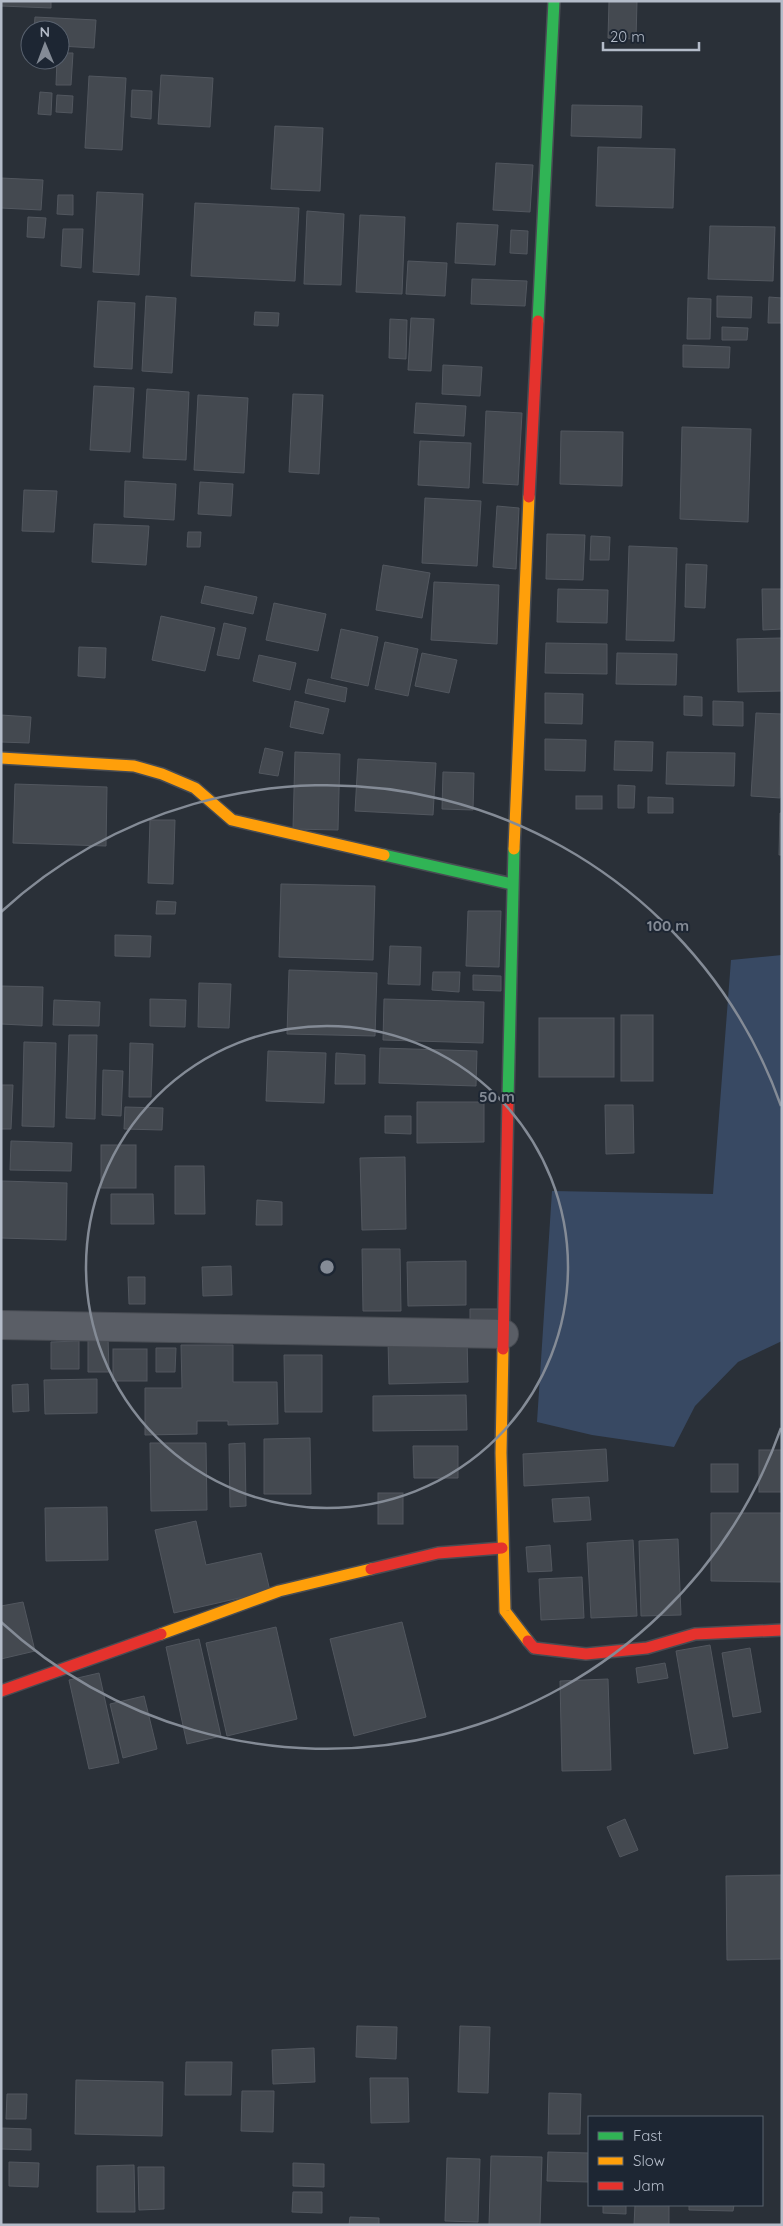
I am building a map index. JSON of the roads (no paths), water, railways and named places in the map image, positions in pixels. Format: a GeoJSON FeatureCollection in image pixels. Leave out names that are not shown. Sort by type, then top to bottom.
{"type":"FeatureCollection","features":[{"type":"Feature","properties":{"kind":"street"},"geometry":{"type":"LineString","coordinates":[[554,1],[544,174],[512,884],[500,1453],[505,1611],[534,1648],[586,1654],[647,1648],[695,1634],[782,1630]]}},
{"type":"Feature","properties":{"kind":"street"},"geometry":{"type":"LineString","coordinates":[[1,758],[134,766],[162,774],[195,788],[232,820],[512,884]]}},
{"type":"Feature","properties":{"kind":"street"},"geometry":{"type":"LineString","coordinates":[[1,1325],[504,1334]]}},
{"type":"Feature","properties":{"kind":"street"},"geometry":{"type":"LineString","coordinates":[[1,1691],[279,1591],[438,1553],[502,1548]]}},
{"type":"Feature","properties":{"kind":"water"},"geometry":{"type":"Polygon","coordinates":[[[782,955],[782,1341],[738,1362],[695,1406],[674,1447],[592,1435],[537,1422],[552,1191],[713,1194],[731,960],[782,955]]]}}]}
